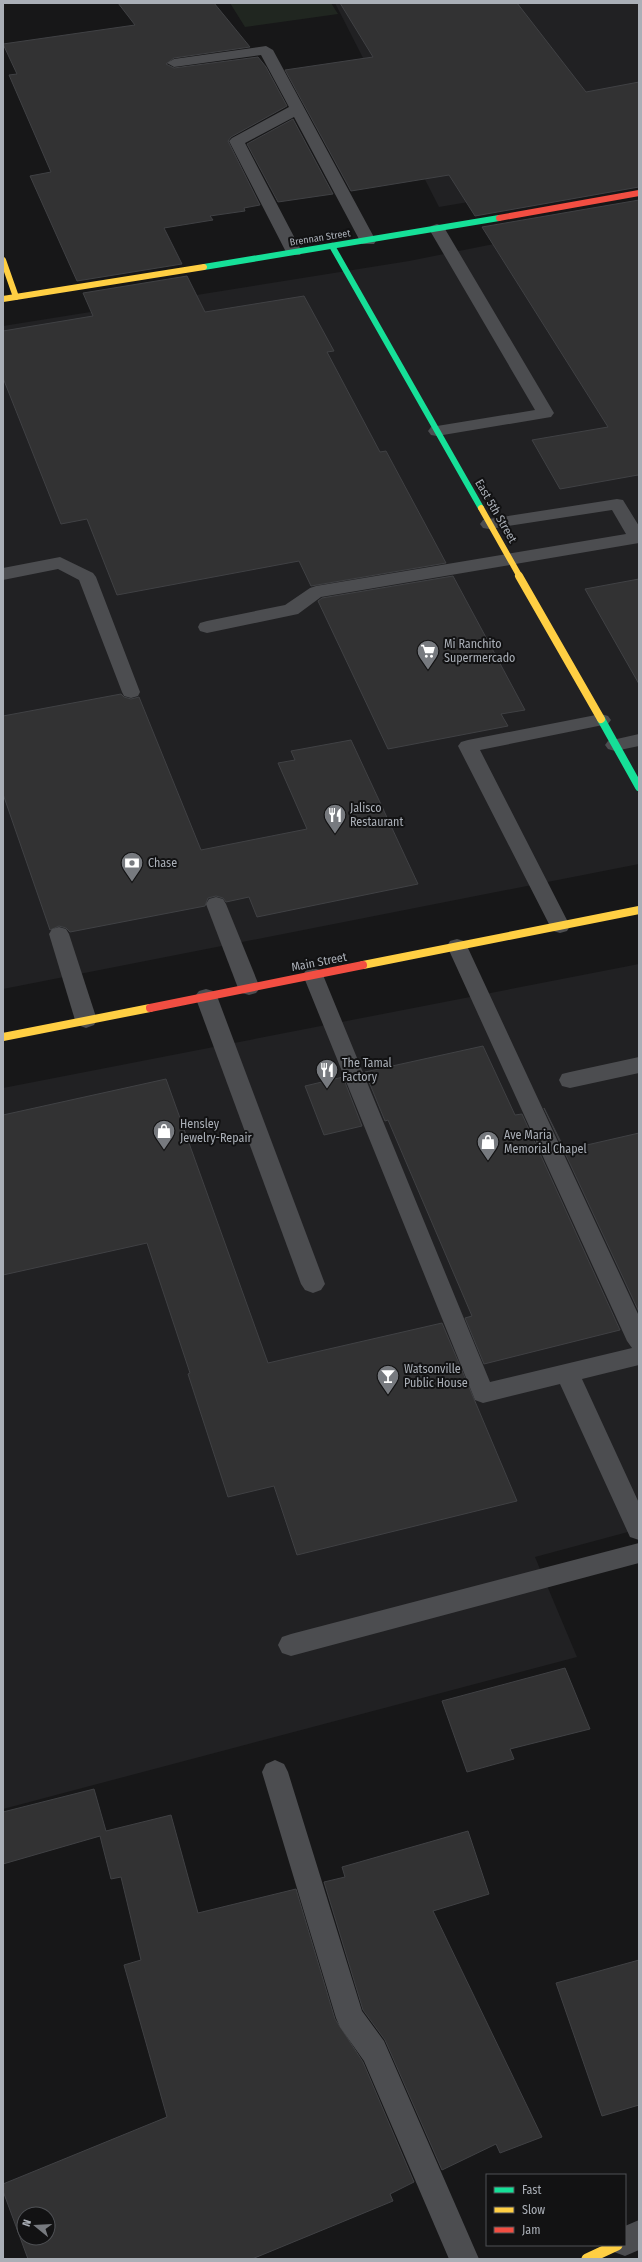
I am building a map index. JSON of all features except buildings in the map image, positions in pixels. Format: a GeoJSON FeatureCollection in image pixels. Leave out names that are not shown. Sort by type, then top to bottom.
{"type":"FeatureCollection","features":[{"type":"Feature","properties":{"kind":"street"},"geometry":{"type":"LineString","coordinates":[[174,63],[266,50],[368,241]]}},
{"type":"Feature","properties":{"kind":"street"},"geometry":{"type":"LineString","coordinates":[[294,252],[237,141],[297,109]]}},
{"type":"Feature","properties":{"kind":"street","name":"Brennan Street"},"geometry":{"type":"LineString","coordinates":[[3,299],[368,241],[639,193]]}},
{"type":"Feature","properties":{"kind":"street"},"geometry":{"type":"LineString","coordinates":[[436,229],[545,413],[437,432]]}},
{"type":"Feature","properties":{"kind":"street","name":"East 5th Street"},"geometry":{"type":"LineString","coordinates":[[332,246],[639,787]]}},
{"type":"Feature","properties":{"kind":"street"},"geometry":{"type":"LineString","coordinates":[[3,260],[16,297]]}},
{"type":"Feature","properties":{"kind":"street"},"geometry":{"type":"LineString","coordinates":[[208,627],[291,610],[316,592],[638,538],[617,504],[489,524]]}},
{"type":"Feature","properties":{"kind":"street"},"geometry":{"type":"LineString","coordinates":[[3,574],[60,563],[87,577],[131,692]]}},
{"type":"Feature","properties":{"kind":"street"},"geometry":{"type":"LineString","coordinates":[[560,926],[468,746],[601,720]]}},
{"type":"Feature","properties":{"kind":"street"},"geometry":{"type":"LineString","coordinates":[[615,745],[639,740]]}},
{"type":"Feature","properties":{"kind":"street"},"geometry":{"type":"LineString","coordinates":[[216,904],[249,988]]}},
{"type":"Feature","properties":{"kind":"street","name":"Main Street"},"geometry":{"type":"LineString","coordinates":[[3,1037],[639,910]]}},
{"type":"Feature","properties":{"kind":"street"},"geometry":{"type":"LineString","coordinates":[[59,934],[86,1020]]}},
{"type":"Feature","properties":{"kind":"street"},"geometry":{"type":"LineString","coordinates":[[457,946],[639,1341]]}},
{"type":"Feature","properties":{"kind":"street"},"geometry":{"type":"LineString","coordinates":[[313,976],[483,1393],[639,1356]]}},
{"type":"Feature","properties":{"kind":"street"},"geometry":{"type":"LineString","coordinates":[[206,996],[313,1284]]}},
{"type":"Feature","properties":{"kind":"street"},"geometry":{"type":"LineString","coordinates":[[570,1080],[639,1065]]}},
{"type":"Feature","properties":{"kind":"street"},"geometry":{"type":"LineString","coordinates":[[567,1373],[639,1530]]}},
{"type":"Feature","properties":{"kind":"street"},"geometry":{"type":"LineString","coordinates":[[291,1645],[639,1553]]}},
{"type":"Feature","properties":{"kind":"street"},"geometry":{"type":"LineString","coordinates":[[274,1772],[350,2018],[374,2051],[464,2259]]}},
{"type":"Feature","properties":{"kind":"street"},"geometry":{"type":"LineString","coordinates":[[626,2241],[639,2235]]}},
{"type":"Feature","properties":{"kind":"street"},"geometry":{"type":"LineString","coordinates":[[587,2259],[615,2246]]}},
{"type":"Feature","properties":{"kind":"shaded area"},"geometry":{"type":"Polygon","coordinates":[[[230,3],[331,3],[338,14],[245,27],[230,3]]]}},
{"type":"Feature","properties":{"kind":"shaded area"},"geometry":{"type":"Polygon","coordinates":[[[335,3],[639,3],[639,173],[439,207],[335,3]]]}},
{"type":"Feature","properties":{"kind":"shaded area"},"geometry":{"type":"Polygon","coordinates":[[[639,215],[639,864],[3,989],[3,326],[409,261],[639,215]]]}},
{"type":"Feature","properties":{"kind":"shaded area"},"geometry":{"type":"Polygon","coordinates":[[[639,964],[639,1529],[535,1557],[577,1657],[3,1809],[3,1088],[639,964]]]}},
{"type":"Feature","properties":{"kind":"traffic: fast"},"geometry":{"type":"LineString","coordinates":[[204,267],[499,218]]}},
{"type":"Feature","properties":{"kind":"traffic: fast"},"geometry":{"type":"LineString","coordinates":[[332,246],[481,508]]}},
{"type":"Feature","properties":{"kind":"traffic: fast"},"geometry":{"type":"LineString","coordinates":[[601,719],[639,787]]}},
{"type":"Feature","properties":{"kind":"traffic: slow"},"geometry":{"type":"LineString","coordinates":[[3,260],[16,297]]}},
{"type":"Feature","properties":{"kind":"traffic: slow"},"geometry":{"type":"LineString","coordinates":[[3,299],[204,267]]}},
{"type":"Feature","properties":{"kind":"traffic: slow"},"geometry":{"type":"LineString","coordinates":[[481,508],[601,719]]}},
{"type":"Feature","properties":{"kind":"traffic: slow"},"geometry":{"type":"LineString","coordinates":[[363,965],[639,910]]}},
{"type":"Feature","properties":{"kind":"traffic: slow"},"geometry":{"type":"LineString","coordinates":[[3,1037],[150,1008]]}},
{"type":"Feature","properties":{"kind":"traffic: slow"},"geometry":{"type":"LineString","coordinates":[[587,2259],[615,2246]]}},
{"type":"Feature","properties":{"kind":"traffic: jam"},"geometry":{"type":"LineString","coordinates":[[499,218],[639,193]]}},
{"type":"Feature","properties":{"kind":"traffic: jam"},"geometry":{"type":"LineString","coordinates":[[150,1008],[363,965]]}},
{"type":"Feature","properties":{"kind":"place","name":"Mi Ranchito Supermercado"},"geometry":{"type":"Point","coordinates":[428,670]}},
{"type":"Feature","properties":{"kind":"place","name":"Jalisco Restaurant"},"geometry":{"type":"Point","coordinates":[335,834]}},
{"type":"Feature","properties":{"kind":"place","name":"Chase"},"geometry":{"type":"Point","coordinates":[132,882]}},
{"type":"Feature","properties":{"kind":"place","name":"The Tamal Factory"},"geometry":{"type":"Point","coordinates":[327,1090]}},
{"type":"Feature","properties":{"kind":"place","name":"Hensley Jewelry-Repair"},"geometry":{"type":"Point","coordinates":[164,1150]}},
{"type":"Feature","properties":{"kind":"place","name":"Ave Maria Memorial Chapel"},"geometry":{"type":"Point","coordinates":[488,1162]}},
{"type":"Feature","properties":{"kind":"place","name":"Watsonville Public House"},"geometry":{"type":"Point","coordinates":[388,1396]}}]}
